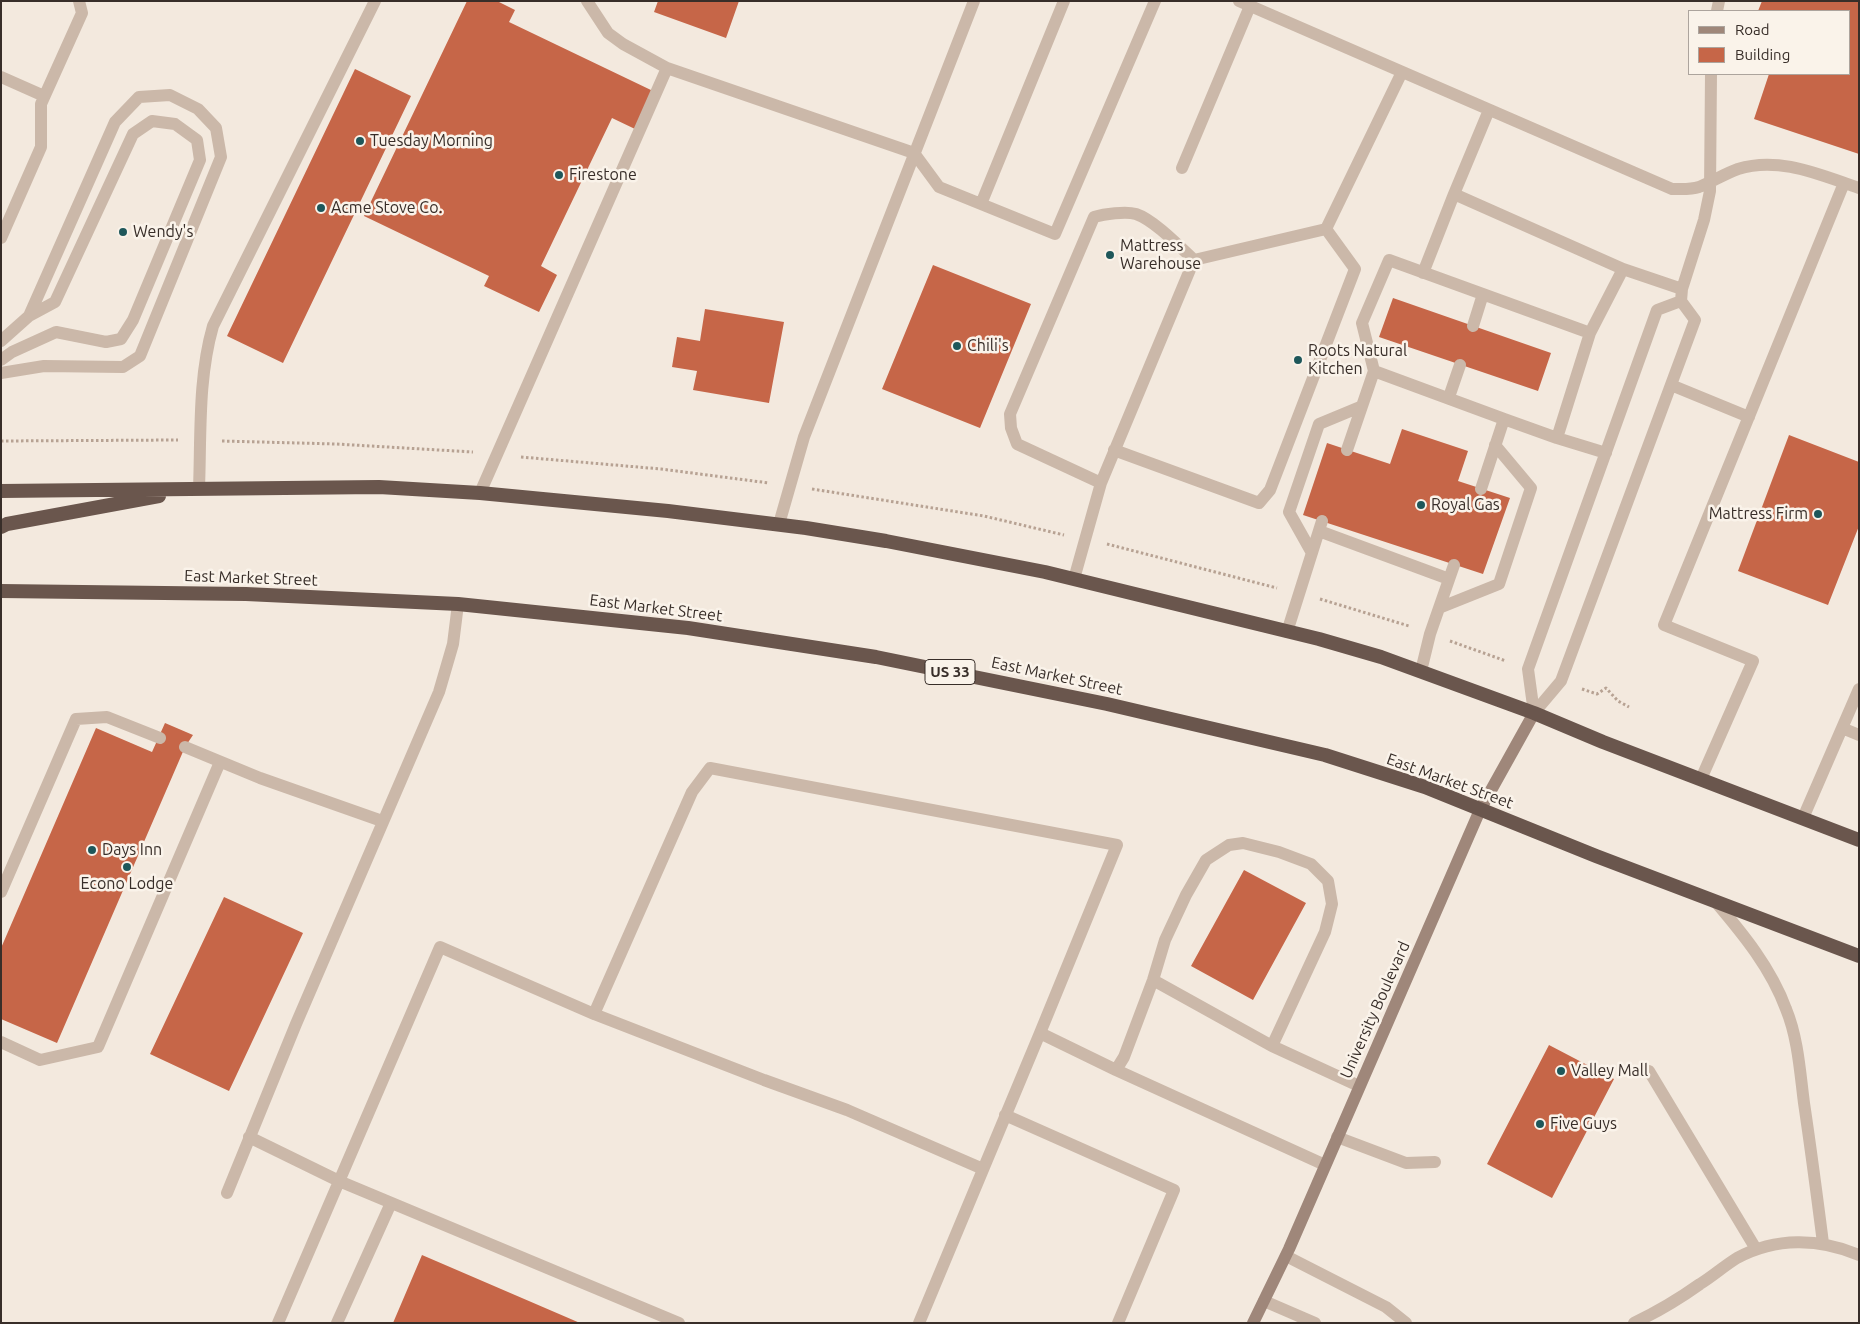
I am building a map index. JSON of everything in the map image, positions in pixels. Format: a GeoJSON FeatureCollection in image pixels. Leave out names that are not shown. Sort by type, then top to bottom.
{"type":"FeatureCollection","features":[{"type":"Feature","properties":{"kind":"highway"},"geometry":{"type":"LineString","coordinates":[[1,491],[379,487],[480,493],[668,511],[779,524],[886,541],[1074,579],[1363,652],[1421,671],[1534,713],[1603,742],[1859,840]]}},
{"type":"Feature","properties":{"kind":"highway"},"geometry":{"type":"LineString","coordinates":[[1,527],[7,524],[199,489]]}},
{"type":"Feature","properties":{"kind":"highway","name":"East Market Street"},"geometry":{"type":"LineString","coordinates":[[1,591],[246,594],[458,604],[688,628],[876,657],[1107,704],[1325,755],[1425,787],[1859,956]]}},
{"type":"Feature","properties":{"kind":"main road","name":"University Boulevard"},"geometry":{"type":"LineString","coordinates":[[1253,1323],[1286,1256],[1480,810],[1534,713]]}},
{"type":"Feature","properties":{"kind":"lane"},"geometry":{"type":"LineString","coordinates":[[1,238],[40,147],[40,104],[82,13],[79,1]]}},
{"type":"Feature","properties":{"kind":"lane"},"geometry":{"type":"LineString","coordinates":[[199,489],[203,386],[207,346],[213,326],[375,1]]}},
{"type":"Feature","properties":{"kind":"lane"},"geometry":{"type":"LineString","coordinates":[[587,1],[608,33],[623,44],[667,68],[914,153],[939,187],[1055,234],[1155,1]]}},
{"type":"Feature","properties":{"kind":"lane"},"geometry":{"type":"LineString","coordinates":[[779,524],[804,437],[974,1]]}},
{"type":"Feature","properties":{"kind":"lane"},"geometry":{"type":"LineString","coordinates":[[981,204],[1064,1]]}},
{"type":"Feature","properties":{"kind":"lane"},"geometry":{"type":"LineString","coordinates":[[1182,168],[1245,4],[1672,189],[1698,188],[1737,169],[1771,165],[1794,167],[1859,188]]}},
{"type":"Feature","properties":{"kind":"lane"},"geometry":{"type":"LineString","coordinates":[[480,493],[667,68]]}},
{"type":"Feature","properties":{"kind":"lane"},"geometry":{"type":"LineString","coordinates":[[1326,229],[1402,72]]}},
{"type":"Feature","properties":{"kind":"lane"},"geometry":{"type":"LineString","coordinates":[[1534,713],[1528,669],[1657,310],[1682,295],[1704,220],[1710,182],[1711,75]]}},
{"type":"Feature","properties":{"kind":"lane"},"geometry":{"type":"LineString","coordinates":[[1,77],[44,96]]}},
{"type":"Feature","properties":{"kind":"lane"},"geometry":{"type":"LineString","coordinates":[[1,373],[44,366],[123,367],[140,356],[221,157],[216,128],[198,110],[170,96],[139,97],[115,122],[29,316]]}},
{"type":"Feature","properties":{"kind":"lane"},"geometry":{"type":"LineString","coordinates":[[1423,273],[1489,110]]}},
{"type":"Feature","properties":{"kind":"lane"},"geometry":{"type":"LineString","coordinates":[[1,342],[29,316],[55,302],[133,134],[152,121],[175,124],[197,140],[200,160],[133,320],[121,339],[106,342],[56,332],[12,352],[1,360]]}},
{"type":"Feature","properties":{"kind":"lane"},"geometry":{"type":"LineString","coordinates":[[1701,779],[1753,661],[1664,625],[1844,183]]}},
{"type":"Feature","properties":{"kind":"lane"},"geometry":{"type":"LineString","coordinates":[[1454,194],[1682,295],[1695,320],[1561,681],[1534,713]]}},
{"type":"Feature","properties":{"kind":"lane"},"geometry":{"type":"LineString","coordinates":[[1101,483],[1017,444],[1010,414],[1094,217],[1105,214],[1136,214],[1154,225],[1194,260]]}},
{"type":"Feature","properties":{"kind":"lane"},"geometry":{"type":"LineString","coordinates":[[1194,260],[1326,229]]}},
{"type":"Feature","properties":{"kind":"lane"},"geometry":{"type":"LineString","coordinates":[[1114,450],[1259,503],[1270,490],[1356,269],[1326,229]]}},
{"type":"Feature","properties":{"kind":"lane"},"geometry":{"type":"LineString","coordinates":[[1074,579],[1101,483],[1194,260]]}},
{"type":"Feature","properties":{"kind":"lane"},"geometry":{"type":"LineString","coordinates":[[1346,450],[1374,371],[1362,323],[1388,260],[1590,333]]}},
{"type":"Feature","properties":{"kind":"lane"},"geometry":{"type":"LineString","coordinates":[[1556,438],[1590,333],[1624,269]]}},
{"type":"Feature","properties":{"kind":"lane"},"geometry":{"type":"LineString","coordinates":[[1472,326],[1483,294]]}},
{"type":"Feature","properties":{"kind":"lane"},"geometry":{"type":"LineString","coordinates":[[1449,397],[1460,365]]}},
{"type":"Feature","properties":{"kind":"lane"},"geometry":{"type":"LineString","coordinates":[[1374,371],[1449,397],[1556,438],[1606,453]]}},
{"type":"Feature","properties":{"kind":"lane"},"geometry":{"type":"LineString","coordinates":[[1671,385],[1749,417]]}},
{"type":"Feature","properties":{"kind":"lane"},"geometry":{"type":"LineString","coordinates":[[1312,553],[1289,512],[1319,424],[1360,407]]}},
{"type":"Feature","properties":{"kind":"lane"},"geometry":{"type":"LineString","coordinates":[[1481,489],[1504,419]]}},
{"type":"Feature","properties":{"kind":"lane"},"geometry":{"type":"LineString","coordinates":[[1439,608],[1499,584],[1531,488],[1495,446]]}},
{"type":"Feature","properties":{"kind":"lane"},"geometry":{"type":"LineString","coordinates":[[1287,632],[1320,526],[1450,579]]}},
{"type":"Feature","properties":{"kind":"lane"},"geometry":{"type":"LineString","coordinates":[[1421,671],[1430,634],[1454,565]]}},
{"type":"Feature","properties":{"kind":"lane"},"geometry":{"type":"LineString","coordinates":[[227,1193],[296,1024],[439,692],[453,644],[458,604]]}},
{"type":"Feature","properties":{"kind":"lane"},"geometry":{"type":"LineString","coordinates":[[1803,818],[1859,688]]}},
{"type":"Feature","properties":{"kind":"lane"},"geometry":{"type":"LineString","coordinates":[[1,892],[76,719],[107,717],[160,738]]}},
{"type":"Feature","properties":{"kind":"lane"},"geometry":{"type":"LineString","coordinates":[[1842,728],[1859,735]]}},
{"type":"Feature","properties":{"kind":"lane"},"geometry":{"type":"LineString","coordinates":[[185,747],[260,778],[382,821]]}},
{"type":"Feature","properties":{"kind":"lane"},"geometry":{"type":"LineString","coordinates":[[1,1042],[40,1060],[98,1047],[220,762]]}},
{"type":"Feature","properties":{"kind":"lane"},"geometry":{"type":"LineString","coordinates":[[594,1014],[692,792],[710,768],[1116,845],[919,1323]]}},
{"type":"Feature","properties":{"kind":"lane"},"geometry":{"type":"LineString","coordinates":[[1116,1070],[1124,1057],[1153,980],[1165,940],[1186,895],[1206,860],[1229,845],[1243,843],[1279,852],[1311,864],[1328,881],[1332,904],[1326,932],[1272,1046]]}},
{"type":"Feature","properties":{"kind":"lane"},"geometry":{"type":"LineString","coordinates":[[1715,901],[1762,961],[1787,1011],[1800,1069],[1823,1243]]}},
{"type":"Feature","properties":{"kind":"lane"},"geometry":{"type":"LineString","coordinates":[[278,1323],[440,947],[594,1014],[847,1110],[983,1169]]}},
{"type":"Feature","properties":{"kind":"lane"},"geometry":{"type":"LineString","coordinates":[[1153,980],[1272,1046],[1359,1086]]}},
{"type":"Feature","properties":{"kind":"lane"},"geometry":{"type":"LineString","coordinates":[[1040,1033],[1116,1070],[1325,1165]]}},
{"type":"Feature","properties":{"kind":"lane"},"geometry":{"type":"LineString","coordinates":[[1649,1070],[1756,1250]]}},
{"type":"Feature","properties":{"kind":"lane"},"geometry":{"type":"LineString","coordinates":[[1005,1115],[1174,1190],[1118,1323]]}},
{"type":"Feature","properties":{"kind":"lane"},"geometry":{"type":"LineString","coordinates":[[249,1137],[391,1204],[678,1323]]}},
{"type":"Feature","properties":{"kind":"lane"},"geometry":{"type":"LineString","coordinates":[[1337,1137],[1406,1163],[1435,1162]]}},
{"type":"Feature","properties":{"kind":"lane"},"geometry":{"type":"LineString","coordinates":[[336,1323],[391,1204]]}},
{"type":"Feature","properties":{"kind":"lane"},"geometry":{"type":"LineString","coordinates":[[1634,1323],[1668,1305],[1725,1266],[1756,1250],[1782,1243],[1823,1243],[1859,1255]]}},
{"type":"Feature","properties":{"kind":"lane"},"geometry":{"type":"LineString","coordinates":[[1286,1256],[1386,1307],[1406,1323]]}},
{"type":"Feature","properties":{"kind":"lane"},"geometry":{"type":"LineString","coordinates":[[1264,1301],[1315,1323]]}},
{"type":"Feature","properties":{"kind":"path"},"geometry":{"type":"LineString","coordinates":[[1,442],[177,440]]}},
{"type":"Feature","properties":{"kind":"path"},"geometry":{"type":"LineString","coordinates":[[223,441],[336,444],[458,451]]}},
{"type":"Feature","properties":{"kind":"path"},"geometry":{"type":"LineString","coordinates":[[538,458],[661,469],[744,480]]}},
{"type":"Feature","properties":{"kind":"path"},"geometry":{"type":"LineString","coordinates":[[830,492],[984,516],[1054,532]]}},
{"type":"Feature","properties":{"kind":"path"},"geometry":{"type":"LineString","coordinates":[[1109,545],[1265,585]]}},
{"type":"Feature","properties":{"kind":"path"},"geometry":{"type":"LineString","coordinates":[[1343,605],[1394,620]]}},
{"type":"Feature","properties":{"kind":"path"},"geometry":{"type":"LineString","coordinates":[[1463,646],[1508,662]]}},
{"type":"Feature","properties":{"kind":"path"},"geometry":{"type":"LineString","coordinates":[[1597,694],[1606,688],[1618,701],[1629,707]]}},
{"type":"Feature","properties":{"kind":"building"},"geometry":{"type":"Polygon","coordinates":[[[467,1],[497,1],[515,10],[509,22],[653,91],[635,129],[612,118],[541,266],[557,275],[539,312],[484,286],[489,276],[364,216],[467,1]]]}},
{"type":"Feature","properties":{"kind":"building"},"geometry":{"type":"Polygon","coordinates":[[[658,1],[739,1],[726,38],[654,12],[658,1]]]}},
{"type":"Feature","properties":{"kind":"building"},"geometry":{"type":"Polygon","coordinates":[[[1762,1],[1859,1],[1859,154],[1754,119],[1769,75],[1850,75],[1850,10],[1758,10],[1762,1]]]}},
{"type":"Feature","properties":{"kind":"building"},"geometry":{"type":"Polygon","coordinates":[[[355,69],[411,96],[283,363],[227,336],[355,69]]]}},
{"type":"Feature","properties":{"kind":"building","name":"Chili's"},"geometry":{"type":"Polygon","coordinates":[[[933,265],[1031,304],[980,428],[882,389],[933,265]]]}},
{"type":"Feature","properties":{"kind":"building"},"geometry":{"type":"Polygon","coordinates":[[[1393,298],[1551,353],[1538,391],[1379,337],[1393,298]]]}},
{"type":"Feature","properties":{"kind":"building"},"geometry":{"type":"Polygon","coordinates":[[[705,309],[784,322],[769,403],[693,390],[697,371],[672,367],[677,337],[700,341],[705,309]]]}},
{"type":"Feature","properties":{"kind":"building"},"geometry":{"type":"Polygon","coordinates":[[[1402,429],[1468,451],[1458,481],[1510,498],[1483,574],[1303,515],[1327,443],[1390,464],[1402,429]]]}},
{"type":"Feature","properties":{"kind":"building"},"geometry":{"type":"Polygon","coordinates":[[[1789,435],[1859,462],[1859,526],[1828,605],[1738,571],[1789,435]]]}},
{"type":"Feature","properties":{"kind":"building","name":"Days Inn"},"geometry":{"type":"Polygon","coordinates":[[[165,723],[193,735],[185,747],[57,1043],[1,1019],[1,948],[96,728],[152,752],[165,723]]]}},
{"type":"Feature","properties":{"kind":"building"},"geometry":{"type":"Polygon","coordinates":[[[1244,870],[1306,903],[1253,1000],[1191,966],[1244,870]]]}},
{"type":"Feature","properties":{"kind":"building"},"geometry":{"type":"Polygon","coordinates":[[[224,897],[303,933],[229,1091],[150,1054],[224,897]]]}},
{"type":"Feature","properties":{"kind":"building"},"geometry":{"type":"Polygon","coordinates":[[[1549,1045],[1614,1079],[1552,1198],[1487,1164],[1549,1045]]]}},
{"type":"Feature","properties":{"kind":"building"},"geometry":{"type":"Polygon","coordinates":[[[422,1255],[580,1323],[393,1323],[422,1255]]]}},
{"type":"Feature","properties":{"kind":"place","name":"Tuesday Morning"},"geometry":{"type":"Point","coordinates":[360,141]}},
{"type":"Feature","properties":{"kind":"place","name":"Firestone"},"geometry":{"type":"Point","coordinates":[559,175]}},
{"type":"Feature","properties":{"kind":"place","name":"Acme Stove Co."},"geometry":{"type":"Point","coordinates":[321,208]}},
{"type":"Feature","properties":{"kind":"place","name":"Wendy's"},"geometry":{"type":"Point","coordinates":[123,232]}},
{"type":"Feature","properties":{"kind":"place","name":"Mattress Warehouse"},"geometry":{"type":"Point","coordinates":[1110,255]}},
{"type":"Feature","properties":{"kind":"place","name":"Chili's"},"geometry":{"type":"Point","coordinates":[957,346]}},
{"type":"Feature","properties":{"kind":"place","name":"Roots Natural Kitchen"},"geometry":{"type":"Point","coordinates":[1298,360]}},
{"type":"Feature","properties":{"kind":"place","name":"Royal Gas"},"geometry":{"type":"Point","coordinates":[1421,505]}},
{"type":"Feature","properties":{"kind":"place","name":"Mattress Firm"},"geometry":{"type":"Point","coordinates":[1818,514]}},
{"type":"Feature","properties":{"kind":"place","name":"Days Inn"},"geometry":{"type":"Point","coordinates":[92,850]}},
{"type":"Feature","properties":{"kind":"place","name":"Econo Lodge"},"geometry":{"type":"Point","coordinates":[127,867]}},
{"type":"Feature","properties":{"kind":"place","name":"Valley Mall"},"geometry":{"type":"Point","coordinates":[1561,1071]}},
{"type":"Feature","properties":{"kind":"place","name":"Five Guys"},"geometry":{"type":"Point","coordinates":[1540,1124]}}]}
